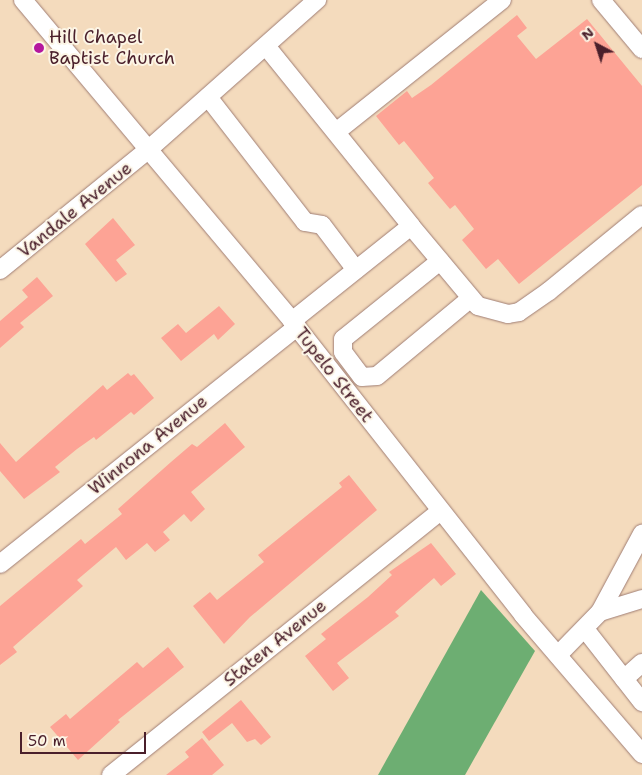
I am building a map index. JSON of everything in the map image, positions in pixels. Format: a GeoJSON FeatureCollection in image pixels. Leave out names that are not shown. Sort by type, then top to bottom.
{"type":"FeatureCollection","features":[{"type":"Feature","properties":{"kind":"street","name":"Tupelo Street"},"geometry":{"type":"LineString","coordinates":[[23,0],[294,324],[440,510],[558,655],[642,754]]}},
{"type":"Feature","properties":{"kind":"street","name":"Vandale Avenue"},"geometry":{"type":"LineString","coordinates":[[0,270],[149,149],[317,0]]}},
{"type":"Feature","properties":{"kind":"street"},"geometry":{"type":"LineString","coordinates":[[336,132],[502,0]]}},
{"type":"Feature","properties":{"kind":"street"},"geometry":{"type":"LineString","coordinates":[[601,0],[642,49]]}},
{"type":"Feature","properties":{"kind":"street"},"geometry":{"type":"LineString","coordinates":[[266,46],[440,261],[471,298],[485,310],[508,314],[519,312],[642,216]]}},
{"type":"Feature","properties":{"kind":"street"},"geometry":{"type":"LineString","coordinates":[[208,97],[305,222],[322,225],[356,270]]}},
{"type":"Feature","properties":{"kind":"street","name":"Winnona Avenue"},"geometry":{"type":"LineString","coordinates":[[0,564],[411,226]]}},
{"type":"Feature","properties":{"kind":"street"},"geometry":{"type":"LineString","coordinates":[[440,261],[343,339],[343,352],[362,377],[378,376],[471,298]]}},
{"type":"Feature","properties":{"kind":"street","name":"Staten Avenue"},"geometry":{"type":"LineString","coordinates":[[111,775],[440,510]]}},
{"type":"Feature","properties":{"kind":"street"},"geometry":{"type":"LineString","coordinates":[[558,655],[600,612],[642,534]]}},
{"type":"Feature","properties":{"kind":"street"},"geometry":{"type":"LineString","coordinates":[[600,612],[642,599]]}},
{"type":"Feature","properties":{"kind":"street"},"geometry":{"type":"LineString","coordinates":[[585,629],[642,702]]}},
{"type":"Feature","properties":{"kind":"street"},"geometry":{"type":"LineString","coordinates":[[624,678],[642,664]]}},
{"type":"Feature","properties":{"kind":"green space"},"geometry":{"type":"Polygon","coordinates":[[[481,590],[535,651],[465,775],[378,775],[481,590]]]}},
{"type":"Feature","properties":{"kind":"building"},"geometry":{"type":"Polygon","coordinates":[[[517,15],[527,28],[517,36],[536,59],[587,19],[642,86],[642,185],[519,284],[498,259],[486,269],[462,240],[474,229],[455,205],[450,209],[428,183],[434,178],[404,141],[399,145],[376,116],[407,91],[412,98],[431,85],[517,15]]]}},
{"type":"Feature","properties":{"kind":"building"},"geometry":{"type":"Polygon","coordinates":[[[113,218],[135,245],[116,260],[127,274],[116,282],[85,244],[113,218]]]}},
{"type":"Feature","properties":{"kind":"building"},"geometry":{"type":"Polygon","coordinates":[[[37,277],[53,296],[20,323],[24,327],[0,348],[0,321],[28,297],[22,290],[37,277]]]}},
{"type":"Feature","properties":{"kind":"building"},"geometry":{"type":"Polygon","coordinates":[[[219,306],[235,324],[218,340],[214,334],[181,361],[161,338],[178,324],[186,333],[219,306]]]}},
{"type":"Feature","properties":{"kind":"building"},"geometry":{"type":"Polygon","coordinates":[[[128,373],[131,376],[134,374],[154,398],[134,415],[131,412],[96,440],[94,437],[77,449],[55,467],[60,472],[24,499],[0,471],[0,443],[16,462],[103,385],[107,390],[128,373]]]}},
{"type":"Feature","properties":{"kind":"building"},"geometry":{"type":"Polygon","coordinates":[[[225,423],[245,447],[191,492],[205,509],[191,522],[184,514],[163,532],[170,540],[155,552],[147,543],[126,560],[116,547],[77,580],[83,586],[13,647],[17,652],[0,665],[0,606],[81,539],[85,544],[122,514],[118,509],[171,462],[192,444],[197,447],[225,423]]]}},
{"type":"Feature","properties":{"kind":"building"},"geometry":{"type":"Polygon","coordinates":[[[349,475],[377,510],[250,617],[224,644],[193,606],[210,592],[217,600],[264,562],[258,555],[342,487],[339,483],[349,475]]]}},
{"type":"Feature","properties":{"kind":"building"},"geometry":{"type":"Polygon","coordinates":[[[431,543],[456,574],[441,586],[434,578],[395,612],[399,616],[337,663],[349,678],[333,691],[305,656],[326,639],[321,634],[368,597],[392,575],[389,572],[431,543]]]}},
{"type":"Feature","properties":{"kind":"building"},"geometry":{"type":"Polygon","coordinates":[[[168,647],[184,667],[118,720],[120,722],[78,760],[50,727],[66,714],[70,719],[137,662],[143,668],[168,647]]]}},
{"type":"Feature","properties":{"kind":"building"},"geometry":{"type":"Polygon","coordinates":[[[241,700],[271,737],[261,745],[255,739],[247,742],[232,723],[209,741],[202,732],[241,700]]]}},
{"type":"Feature","properties":{"kind":"building"},"geometry":{"type":"Polygon","coordinates":[[[202,738],[224,765],[212,775],[166,775],[189,757],[185,752],[202,738]]]}},
{"type":"Feature","properties":{"kind":"place","name":"Hill Chapel Baptist Church"},"geometry":{"type":"Point","coordinates":[39,48]}}]}
